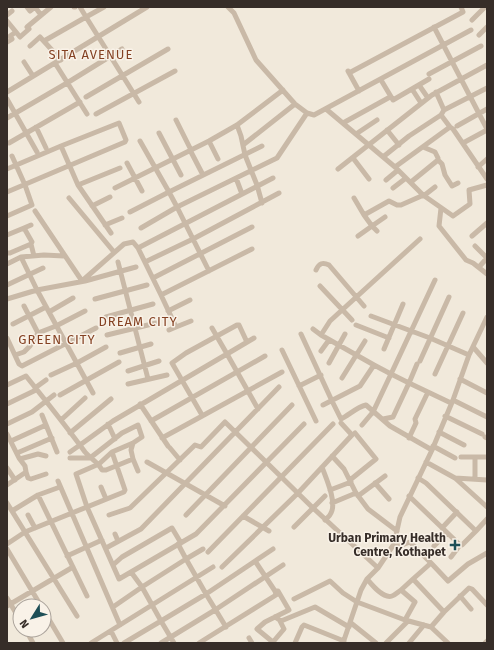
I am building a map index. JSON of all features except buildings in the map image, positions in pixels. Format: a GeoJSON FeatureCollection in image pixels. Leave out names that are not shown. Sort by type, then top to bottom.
{"type":"FeatureCollection","features":[{"type":"Feature","properties":{"kind":"street"},"geometry":{"type":"LineString","coordinates":[[27,7],[30,11],[35,8],[41,15]]}},
{"type":"Feature","properties":{"kind":"street"},"geometry":{"type":"LineString","coordinates":[[7,21],[20,37],[29,29],[27,27],[51,7]]}},
{"type":"Feature","properties":{"kind":"street"},"geometry":{"type":"LineString","coordinates":[[80,7],[139,102]]}},
{"type":"Feature","properties":{"kind":"street"},"geometry":{"type":"LineString","coordinates":[[44,41],[104,7]]}},
{"type":"Feature","properties":{"kind":"street"},"geometry":{"type":"LineString","coordinates":[[7,92],[56,64],[140,9],[147,7]]}},
{"type":"Feature","properties":{"kind":"street"},"geometry":{"type":"LineString","coordinates":[[228,7],[234,13],[256,60],[295,104],[307,113],[314,115],[471,30]]}},
{"type":"Feature","properties":{"kind":"street"},"geometry":{"type":"LineString","coordinates":[[359,91],[349,72],[464,12],[460,7]]}},
{"type":"Feature","properties":{"kind":"street"},"geometry":{"type":"LineString","coordinates":[[472,20],[486,7]]}},
{"type":"Feature","properties":{"kind":"street"},"geometry":{"type":"LineString","coordinates":[[7,15],[12,11]]}},
{"type":"Feature","properties":{"kind":"street"},"geometry":{"type":"LineString","coordinates":[[434,27],[487,130],[463,143]]}},
{"type":"Feature","properties":{"kind":"street"},"geometry":{"type":"LineString","coordinates":[[479,35],[487,27]]}},
{"type":"Feature","properties":{"kind":"street"},"geometry":{"type":"LineString","coordinates":[[7,42],[12,39],[10,36],[16,32]]}},
{"type":"Feature","properties":{"kind":"street"},"geometry":{"type":"LineString","coordinates":[[30,46],[40,37],[61,60]]}},
{"type":"Feature","properties":{"kind":"street"},"geometry":{"type":"LineString","coordinates":[[381,80],[390,97],[394,100],[452,62],[481,46]]}},
{"type":"Feature","properties":{"kind":"street"},"geometry":{"type":"LineString","coordinates":[[7,118],[122,49]]}},
{"type":"Feature","properties":{"kind":"street"},"geometry":{"type":"LineString","coordinates":[[86,97],[168,49]]}},
{"type":"Feature","properties":{"kind":"street"},"geometry":{"type":"LineString","coordinates":[[24,62],[33,76]]}},
{"type":"Feature","properties":{"kind":"street"},"geometry":{"type":"LineString","coordinates":[[56,64],[87,114]]}},
{"type":"Feature","properties":{"kind":"street"},"geometry":{"type":"LineString","coordinates":[[338,169],[436,92],[487,65]]}},
{"type":"Feature","properties":{"kind":"street"},"geometry":{"type":"LineString","coordinates":[[96,114],[175,71]]}},
{"type":"Feature","properties":{"kind":"street"},"geometry":{"type":"LineString","coordinates":[[419,85],[428,98]]}},
{"type":"Feature","properties":{"kind":"street"},"geometry":{"type":"LineString","coordinates":[[383,157],[443,113],[470,96],[487,88]]}},
{"type":"Feature","properties":{"kind":"street"},"geometry":{"type":"LineString","coordinates":[[412,89],[421,103]]}},
{"type":"Feature","properties":{"kind":"street"},"geometry":{"type":"LineString","coordinates":[[115,188],[209,141],[237,125],[283,90]]}},
{"type":"Feature","properties":{"kind":"street"},"geometry":{"type":"LineString","coordinates":[[436,92],[443,113],[450,127],[463,143],[487,179]]}},
{"type":"Feature","properties":{"kind":"street"},"geometry":{"type":"LineString","coordinates":[[343,123],[390,97]]}},
{"type":"Feature","properties":{"kind":"street"},"geometry":{"type":"LineString","coordinates":[[7,99],[37,152]]}},
{"type":"Feature","properties":{"kind":"street"},"geometry":{"type":"LineString","coordinates":[[9,143],[80,102]]}},
{"type":"Feature","properties":{"kind":"street"},"geometry":{"type":"LineString","coordinates":[[243,145],[295,104]]}},
{"type":"Feature","properties":{"kind":"street"},"geometry":{"type":"LineString","coordinates":[[326,109],[397,169],[423,195],[454,216],[470,204],[469,190],[487,185]]}},
{"type":"Feature","properties":{"kind":"street"},"geometry":{"type":"LineString","coordinates":[[457,126],[487,109]]}},
{"type":"Feature","properties":{"kind":"street"},"geometry":{"type":"LineString","coordinates":[[141,228],[177,207],[277,158],[307,113]]}},
{"type":"Feature","properties":{"kind":"street"},"geometry":{"type":"LineString","coordinates":[[176,120],[203,175]]}},
{"type":"Feature","properties":{"kind":"street"},"geometry":{"type":"LineString","coordinates":[[356,134],[377,120]]}},
{"type":"Feature","properties":{"kind":"street"},"geometry":{"type":"LineString","coordinates":[[7,169],[117,124],[120,125],[126,141],[7,192]]}},
{"type":"Feature","properties":{"kind":"street"},"geometry":{"type":"LineString","coordinates":[[237,125],[245,155],[257,185],[262,203]]}},
{"type":"Feature","properties":{"kind":"street"},"geometry":{"type":"LineString","coordinates":[[36,127],[46,148]]}},
{"type":"Feature","properties":{"kind":"street"},"geometry":{"type":"LineString","coordinates":[[386,180],[423,147],[450,127]]}},
{"type":"Feature","properties":{"kind":"street"},"geometry":{"type":"LineString","coordinates":[[388,130],[399,145]]}},
{"type":"Feature","properties":{"kind":"street"},"geometry":{"type":"LineString","coordinates":[[159,134],[181,175]]}},
{"type":"Feature","properties":{"kind":"street"},"geometry":{"type":"LineString","coordinates":[[140,141],[177,207],[209,271]]}},
{"type":"Feature","properties":{"kind":"street"},"geometry":{"type":"LineString","coordinates":[[209,141],[218,159]]}},
{"type":"Feature","properties":{"kind":"street"},"geometry":{"type":"LineString","coordinates":[[61,146],[78,185],[111,233]]}},
{"type":"Feature","properties":{"kind":"street"},"geometry":{"type":"LineString","coordinates":[[130,212],[262,146]]}},
{"type":"Feature","properties":{"kind":"street"},"geometry":{"type":"LineString","coordinates":[[423,147],[435,152],[438,160],[442,164],[445,175],[452,185],[453,186],[458,183]]}},
{"type":"Feature","properties":{"kind":"street"},"geometry":{"type":"LineString","coordinates":[[7,216],[32,205],[12,156]]}},
{"type":"Feature","properties":{"kind":"street"},"geometry":{"type":"LineString","coordinates":[[353,158],[369,179]]}},
{"type":"Feature","properties":{"kind":"street"},"geometry":{"type":"LineString","coordinates":[[478,167],[487,158]]}},
{"type":"Feature","properties":{"kind":"street"},"geometry":{"type":"LineString","coordinates":[[411,182],[438,160]]}},
{"type":"Feature","properties":{"kind":"street"},"geometry":{"type":"LineString","coordinates":[[128,163],[142,191]]}},
{"type":"Feature","properties":{"kind":"street"},"geometry":{"type":"LineString","coordinates":[[78,185],[120,168]]}},
{"type":"Feature","properties":{"kind":"street"},"geometry":{"type":"LineString","coordinates":[[236,178],[242,194]]}},
{"type":"Feature","properties":{"kind":"street"},"geometry":{"type":"LineString","coordinates":[[138,248],[273,178]]}},
{"type":"Feature","properties":{"kind":"street"},"geometry":{"type":"LineString","coordinates":[[393,188],[406,178]]}},
{"type":"Feature","properties":{"kind":"street"},"geometry":{"type":"LineString","coordinates":[[364,215],[389,201],[399,205],[426,194],[435,187]]}},
{"type":"Feature","properties":{"kind":"street"},"geometry":{"type":"LineString","coordinates":[[145,262],[193,239],[279,193]]}},
{"type":"Feature","properties":{"kind":"street"},"geometry":{"type":"LineString","coordinates":[[92,206],[110,197]]}},
{"type":"Feature","properties":{"kind":"street"},"geometry":{"type":"LineString","coordinates":[[69,198],[114,252]]}},
{"type":"Feature","properties":{"kind":"street"},"geometry":{"type":"LineString","coordinates":[[354,198],[364,215],[377,231]]}},
{"type":"Feature","properties":{"kind":"street"},"geometry":{"type":"LineString","coordinates":[[441,208],[439,226],[466,260],[473,262],[487,274]]}},
{"type":"Feature","properties":{"kind":"street"},"geometry":{"type":"LineString","coordinates":[[35,211],[82,281]]}},
{"type":"Feature","properties":{"kind":"street"},"geometry":{"type":"LineString","coordinates":[[358,236],[385,217]]}},
{"type":"Feature","properties":{"kind":"street"},"geometry":{"type":"LineString","coordinates":[[106,225],[122,218]]}},
{"type":"Feature","properties":{"kind":"street"},"geometry":{"type":"LineString","coordinates":[[472,236],[487,223]]}},
{"type":"Feature","properties":{"kind":"street"},"geometry":{"type":"LineString","coordinates":[[7,235],[31,225]]}},
{"type":"Feature","properties":{"kind":"street"},"geometry":{"type":"LineString","coordinates":[[153,278],[252,227]]}},
{"type":"Feature","properties":{"kind":"street"},"geometry":{"type":"LineString","coordinates":[[24,228],[32,242],[31,244],[34,256]]}},
{"type":"Feature","properties":{"kind":"street"},"geometry":{"type":"LineString","coordinates":[[321,335],[330,321],[420,239]]}},
{"type":"Feature","properties":{"kind":"street"},"geometry":{"type":"LineString","coordinates":[[82,281],[124,244],[133,242],[138,248],[176,327]]}},
{"type":"Feature","properties":{"kind":"street"},"geometry":{"type":"LineString","coordinates":[[7,253],[31,244]]}},
{"type":"Feature","properties":{"kind":"street"},"geometry":{"type":"LineString","coordinates":[[475,246],[487,258],[479,268]]}},
{"type":"Feature","properties":{"kind":"street"},"geometry":{"type":"LineString","coordinates":[[161,295],[252,249]]}},
{"type":"Feature","properties":{"kind":"street"},"geometry":{"type":"LineString","coordinates":[[7,264],[21,257],[44,254],[64,256]]}},
{"type":"Feature","properties":{"kind":"street"},"geometry":{"type":"LineString","coordinates":[[21,257],[56,326],[93,393]]}},
{"type":"Feature","properties":{"kind":"street"},"geometry":{"type":"LineString","coordinates":[[118,262],[148,379]]}},
{"type":"Feature","properties":{"kind":"street"},"geometry":{"type":"LineString","coordinates":[[316,270],[318,265],[325,263],[329,265],[364,306]]}},
{"type":"Feature","properties":{"kind":"street"},"geometry":{"type":"LineString","coordinates":[[7,299],[38,290],[82,281],[136,267]]}},
{"type":"Feature","properties":{"kind":"street"},"geometry":{"type":"LineString","coordinates":[[7,285],[42,268]]}},
{"type":"Feature","properties":{"kind":"street"},"geometry":{"type":"LineString","coordinates":[[222,567],[298,493],[374,412],[435,280]]}},
{"type":"Feature","properties":{"kind":"street"},"geometry":{"type":"LineString","coordinates":[[95,299],[146,285]]}},
{"type":"Feature","properties":{"kind":"street"},"geometry":{"type":"LineString","coordinates":[[320,286],[352,320]]}},
{"type":"Feature","properties":{"kind":"street"},"geometry":{"type":"LineString","coordinates":[[382,420],[393,417],[449,297]]}},
{"type":"Feature","properties":{"kind":"street"},"geometry":{"type":"LineString","coordinates":[[13,324],[73,298]]}},
{"type":"Feature","properties":{"kind":"street"},"geometry":{"type":"LineString","coordinates":[[168,311],[190,300]]}},
{"type":"Feature","properties":{"kind":"street"},"geometry":{"type":"LineString","coordinates":[[106,317],[153,304]]}},
{"type":"Feature","properties":{"kind":"street"},"geometry":{"type":"LineString","coordinates":[[384,349],[403,304]]}},
{"type":"Feature","properties":{"kind":"street"},"geometry":{"type":"LineString","coordinates":[[24,306],[38,332]]}},
{"type":"Feature","properties":{"kind":"street"},"geometry":{"type":"LineString","coordinates":[[15,355],[24,352],[30,346],[38,332],[56,326],[85,311]]}},
{"type":"Feature","properties":{"kind":"street"},"geometry":{"type":"LineString","coordinates":[[435,374],[463,313]]}},
{"type":"Feature","properties":{"kind":"street"},"geometry":{"type":"LineString","coordinates":[[371,316],[448,345],[469,355]]}},
{"type":"Feature","properties":{"kind":"street"},"geometry":{"type":"LineString","coordinates":[[295,643],[304,625],[344,642],[360,590],[367,579],[378,568],[394,544],[400,517],[426,462],[452,401],[469,355],[474,348],[487,317]]}},
{"type":"Feature","properties":{"kind":"street"},"geometry":{"type":"LineString","coordinates":[[169,330],[191,321]]}},
{"type":"Feature","properties":{"kind":"street"},"geometry":{"type":"LineString","coordinates":[[106,335],[156,323]]}},
{"type":"Feature","properties":{"kind":"street"},"geometry":{"type":"LineString","coordinates":[[204,415],[201,413],[192,398],[173,364],[173,361],[238,325],[246,342]]}},
{"type":"Feature","properties":{"kind":"street"},"geometry":{"type":"LineString","coordinates":[[356,325],[389,338]]}},
{"type":"Feature","properties":{"kind":"street"},"geometry":{"type":"LineString","coordinates":[[8,336],[19,364],[22,366],[96,328]]}},
{"type":"Feature","properties":{"kind":"street"},"geometry":{"type":"LineString","coordinates":[[212,328],[258,409]]}},
{"type":"Feature","properties":{"kind":"street"},"geometry":{"type":"LineString","coordinates":[[313,329],[328,340],[391,374],[428,392],[487,417]]}},
{"type":"Feature","properties":{"kind":"street"},"geometry":{"type":"LineString","coordinates":[[301,334],[341,419],[363,405],[368,406],[382,420],[409,438],[455,458]]}},
{"type":"Feature","properties":{"kind":"street"},"geometry":{"type":"LineString","coordinates":[[329,363],[345,334]]}},
{"type":"Feature","properties":{"kind":"street"},"geometry":{"type":"LineString","coordinates":[[254,338],[108,424],[80,445],[70,455],[90,458],[122,433],[138,425],[142,437],[133,443],[112,452],[99,464],[76,474],[87,507],[119,579],[196,534],[304,424]]}},
{"type":"Feature","properties":{"kind":"street"},"geometry":{"type":"LineString","coordinates":[[321,351],[328,340]]}},
{"type":"Feature","properties":{"kind":"street"},"geometry":{"type":"LineString","coordinates":[[342,378],[365,341]]}},
{"type":"Feature","properties":{"kind":"street"},"geometry":{"type":"LineString","coordinates":[[120,353],[151,344]]}},
{"type":"Feature","properties":{"kind":"street"},"geometry":{"type":"LineString","coordinates":[[52,375],[106,347]]}},
{"type":"Feature","properties":{"kind":"street"},"geometry":{"type":"LineString","coordinates":[[474,348],[487,363]]}},
{"type":"Feature","properties":{"kind":"street"},"geometry":{"type":"LineString","coordinates":[[282,350],[316,421]]}},
{"type":"Feature","properties":{"kind":"street"},"geometry":{"type":"LineString","coordinates":[[151,420],[265,356]]}},
{"type":"Feature","properties":{"kind":"street"},"geometry":{"type":"LineString","coordinates":[[128,371],[159,361]]}},
{"type":"Feature","properties":{"kind":"street"},"geometry":{"type":"LineString","coordinates":[[7,424],[32,412],[57,395],[86,381],[119,362]]}},
{"type":"Feature","properties":{"kind":"street"},"geometry":{"type":"LineString","coordinates":[[322,405],[360,386],[374,365]]}},
{"type":"Feature","properties":{"kind":"street"},"geometry":{"type":"LineString","coordinates":[[162,438],[282,372]]}},
{"type":"Feature","properties":{"kind":"street"},"geometry":{"type":"LineString","coordinates":[[128,384],[167,375]]}},
{"type":"Feature","properties":{"kind":"street"},"geometry":{"type":"LineString","coordinates":[[299,386],[320,375]]}},
{"type":"Feature","properties":{"kind":"street"},"geometry":{"type":"LineString","coordinates":[[7,385],[26,376],[90,458],[99,464],[102,470],[104,471],[133,460]]}},
{"type":"Feature","properties":{"kind":"street"},"geometry":{"type":"LineString","coordinates":[[460,379],[487,393]]}},
{"type":"Feature","properties":{"kind":"street"},"geometry":{"type":"LineString","coordinates":[[7,404],[36,389],[46,380]]}},
{"type":"Feature","properties":{"kind":"street"},"geometry":{"type":"LineString","coordinates":[[106,548],[141,529],[236,433],[279,387]]}},
{"type":"Feature","properties":{"kind":"street"},"geometry":{"type":"LineString","coordinates":[[409,438],[416,423],[415,419],[428,392]]}},
{"type":"Feature","properties":{"kind":"street"},"geometry":{"type":"LineString","coordinates":[[61,420],[85,398]]}},
{"type":"Feature","properties":{"kind":"street"},"geometry":{"type":"LineString","coordinates":[[70,433],[111,399]]}},
{"type":"Feature","properties":{"kind":"street"},"geometry":{"type":"LineString","coordinates":[[140,404],[162,438],[180,460]]}},
{"type":"Feature","properties":{"kind":"street"},"geometry":{"type":"LineString","coordinates":[[186,515],[292,405]]}},
{"type":"Feature","properties":{"kind":"street"},"geometry":{"type":"LineString","coordinates":[[42,415],[58,452]]}},
{"type":"Feature","properties":{"kind":"street"},"geometry":{"type":"LineString","coordinates":[[445,416],[485,436]]}},
{"type":"Feature","properties":{"kind":"street"},"geometry":{"type":"LineString","coordinates":[[108,515],[130,508],[195,445],[201,447],[225,422],[325,520],[378,568]]}},
{"type":"Feature","properties":{"kind":"street"},"geometry":{"type":"LineString","coordinates":[[330,490],[350,481],[376,459],[357,430],[341,423]]}},
{"type":"Feature","properties":{"kind":"street"},"geometry":{"type":"LineString","coordinates":[[108,424],[115,438]]}},
{"type":"Feature","properties":{"kind":"street"},"geometry":{"type":"LineString","coordinates":[[208,552],[333,424]]}},
{"type":"Feature","properties":{"kind":"street"},"geometry":{"type":"LineString","coordinates":[[7,448],[46,425]]}},
{"type":"Feature","properties":{"kind":"street"},"geometry":{"type":"LineString","coordinates":[[439,432],[464,444]]}},
{"type":"Feature","properties":{"kind":"street"},"geometry":{"type":"LineString","coordinates":[[7,434],[25,466],[28,478],[31,479],[46,474]]}},
{"type":"Feature","properties":{"kind":"street"},"geometry":{"type":"LineString","coordinates":[[17,453],[52,438]]}},
{"type":"Feature","properties":{"kind":"street"},"geometry":{"type":"LineString","coordinates":[[133,443],[131,450],[133,460],[138,471]]}},
{"type":"Feature","properties":{"kind":"street"},"geometry":{"type":"LineString","coordinates":[[7,544],[25,532],[125,491],[118,466],[112,452]]}},
{"type":"Feature","properties":{"kind":"street"},"geometry":{"type":"LineString","coordinates":[[20,459],[38,454],[46,456]]}},
{"type":"Feature","properties":{"kind":"street"},"geometry":{"type":"LineString","coordinates":[[332,456],[344,469],[357,494],[368,509],[396,531]]}},
{"type":"Feature","properties":{"kind":"street"},"geometry":{"type":"LineString","coordinates":[[461,457],[487,457]]}},
{"type":"Feature","properties":{"kind":"street"},"geometry":{"type":"LineString","coordinates":[[475,479],[476,457]]}},
{"type":"Feature","properties":{"kind":"street"},"geometry":{"type":"LineString","coordinates":[[147,462],[224,506]]}},
{"type":"Feature","properties":{"kind":"street"},"geometry":{"type":"LineString","coordinates":[[426,462],[455,478],[487,507]]}},
{"type":"Feature","properties":{"kind":"street"},"geometry":{"type":"LineString","coordinates":[[322,467],[330,490],[332,503],[332,512],[325,520]]}},
{"type":"Feature","properties":{"kind":"street"},"geometry":{"type":"LineString","coordinates":[[7,468],[15,480]]}},
{"type":"Feature","properties":{"kind":"street"},"geometry":{"type":"LineString","coordinates":[[7,485],[26,472]]}},
{"type":"Feature","properties":{"kind":"street"},"geometry":{"type":"LineString","coordinates":[[332,503],[357,494],[385,476]]}},
{"type":"Feature","properties":{"kind":"street"},"geometry":{"type":"LineString","coordinates":[[418,478],[426,483],[476,531]]}},
{"type":"Feature","properties":{"kind":"street"},"geometry":{"type":"LineString","coordinates":[[455,478],[487,480]]}},
{"type":"Feature","properties":{"kind":"street"},"geometry":{"type":"LineString","coordinates":[[58,481],[120,624]]}},
{"type":"Feature","properties":{"kind":"street"},"geometry":{"type":"LineString","coordinates":[[375,483],[388,499]]}},
{"type":"Feature","properties":{"kind":"street"},"geometry":{"type":"LineString","coordinates":[[60,487],[9,507],[77,616]]}},
{"type":"Feature","properties":{"kind":"street"},"geometry":{"type":"LineString","coordinates":[[101,487],[106,499]]}},
{"type":"Feature","properties":{"kind":"street"},"geometry":{"type":"LineString","coordinates":[[38,495],[87,596]]}},
{"type":"Feature","properties":{"kind":"street"},"geometry":{"type":"LineString","coordinates":[[294,527],[325,496]]}},
{"type":"Feature","properties":{"kind":"street"},"geometry":{"type":"LineString","coordinates":[[409,496],[460,545]]}},
{"type":"Feature","properties":{"kind":"street"},"geometry":{"type":"LineString","coordinates":[[442,528],[457,512]]}},
{"type":"Feature","properties":{"kind":"street"},"geometry":{"type":"LineString","coordinates":[[28,515],[35,528]]}},
{"type":"Feature","properties":{"kind":"street"},"geometry":{"type":"LineString","coordinates":[[243,516],[269,531]]}},
{"type":"Feature","properties":{"kind":"street"},"geometry":{"type":"LineString","coordinates":[[451,557],[460,545],[462,545],[487,519]]}},
{"type":"Feature","properties":{"kind":"street"},"geometry":{"type":"LineString","coordinates":[[113,565],[122,557],[172,528],[186,559],[226,627]]}},
{"type":"Feature","properties":{"kind":"street"},"geometry":{"type":"LineString","coordinates":[[434,546],[447,533]]}},
{"type":"Feature","properties":{"kind":"street"},"geometry":{"type":"LineString","coordinates":[[115,534],[118,541]]}},
{"type":"Feature","properties":{"kind":"street"},"geometry":{"type":"LineString","coordinates":[[67,556],[102,540]]}},
{"type":"Feature","properties":{"kind":"street"},"geometry":{"type":"LineString","coordinates":[[394,544],[402,545],[410,542],[448,581],[468,564],[485,554],[487,561]]}},
{"type":"Feature","properties":{"kind":"street"},"geometry":{"type":"LineString","coordinates":[[7,549],[36,598]]}},
{"type":"Feature","properties":{"kind":"street"},"geometry":{"type":"LineString","coordinates":[[112,607],[203,549]]}},
{"type":"Feature","properties":{"kind":"street"},"geometry":{"type":"LineString","coordinates":[[124,643],[206,594],[273,549]]}},
{"type":"Feature","properties":{"kind":"street"},"geometry":{"type":"LineString","coordinates":[[255,561],[275,591],[278,591],[289,610],[275,617],[257,627],[259,632],[274,643],[284,628],[280,621],[275,617]]}},
{"type":"Feature","properties":{"kind":"street"},"geometry":{"type":"LineString","coordinates":[[367,579],[380,592],[392,596],[401,590],[431,563]]}},
{"type":"Feature","properties":{"kind":"street"},"geometry":{"type":"LineString","coordinates":[[161,643],[215,610],[283,565]]}},
{"type":"Feature","properties":{"kind":"street"},"geometry":{"type":"LineString","coordinates":[[7,598],[9,605],[73,567]]}},
{"type":"Feature","properties":{"kind":"street"},"geometry":{"type":"LineString","coordinates":[[91,643],[151,604],[213,567]]}},
{"type":"Feature","properties":{"kind":"street"},"geometry":{"type":"LineString","coordinates":[[131,572],[174,643]]}},
{"type":"Feature","properties":{"kind":"street"},"geometry":{"type":"LineString","coordinates":[[413,579],[444,612]]}},
{"type":"Feature","properties":{"kind":"street"},"geometry":{"type":"LineString","coordinates":[[294,599],[330,581],[334,583],[343,593],[357,602],[431,627],[448,643]]}},
{"type":"Feature","properties":{"kind":"street"},"geometry":{"type":"LineString","coordinates":[[431,627],[468,589],[471,588],[487,605]]}},
{"type":"Feature","properties":{"kind":"street"},"geometry":{"type":"LineString","coordinates":[[386,643],[407,620],[415,602],[401,590]]}},
{"type":"Feature","properties":{"kind":"street"},"geometry":{"type":"LineString","coordinates":[[199,643],[274,597],[276,595],[275,591]]}},
{"type":"Feature","properties":{"kind":"street"},"geometry":{"type":"LineString","coordinates":[[460,596],[471,609]]}},
{"type":"Feature","properties":{"kind":"street"},"geometry":{"type":"LineString","coordinates":[[280,621],[315,607],[350,625],[376,643]]}},
{"type":"Feature","properties":{"kind":"street"},"geometry":{"type":"LineString","coordinates":[[52,624],[63,643]]}},
{"type":"Feature","properties":{"kind":"street"},"geometry":{"type":"LineString","coordinates":[[409,643],[424,625]]}},
{"type":"Feature","properties":{"kind":"street"},"geometry":{"type":"LineString","coordinates":[[111,631],[117,643]]}},
{"type":"Feature","properties":{"kind":"street"},"geometry":{"type":"LineString","coordinates":[[249,638],[252,643]]}},
{"type":"Feature","properties":{"kind":"place","name":"Urban Primary Health Centre, Kothapet"},"geometry":{"type":"Point","coordinates":[455,545]}},
{"type":"Feature","properties":{"kind":"district","name":"SITA AVENUE"},"geometry":{"type":"Point","coordinates":[91,54]}},
{"type":"Feature","properties":{"kind":"district","name":"DREAM CITY"},"geometry":{"type":"Point","coordinates":[138,321]}},
{"type":"Feature","properties":{"kind":"district","name":"GREEN CITY"},"geometry":{"type":"Point","coordinates":[57,339]}}]}
